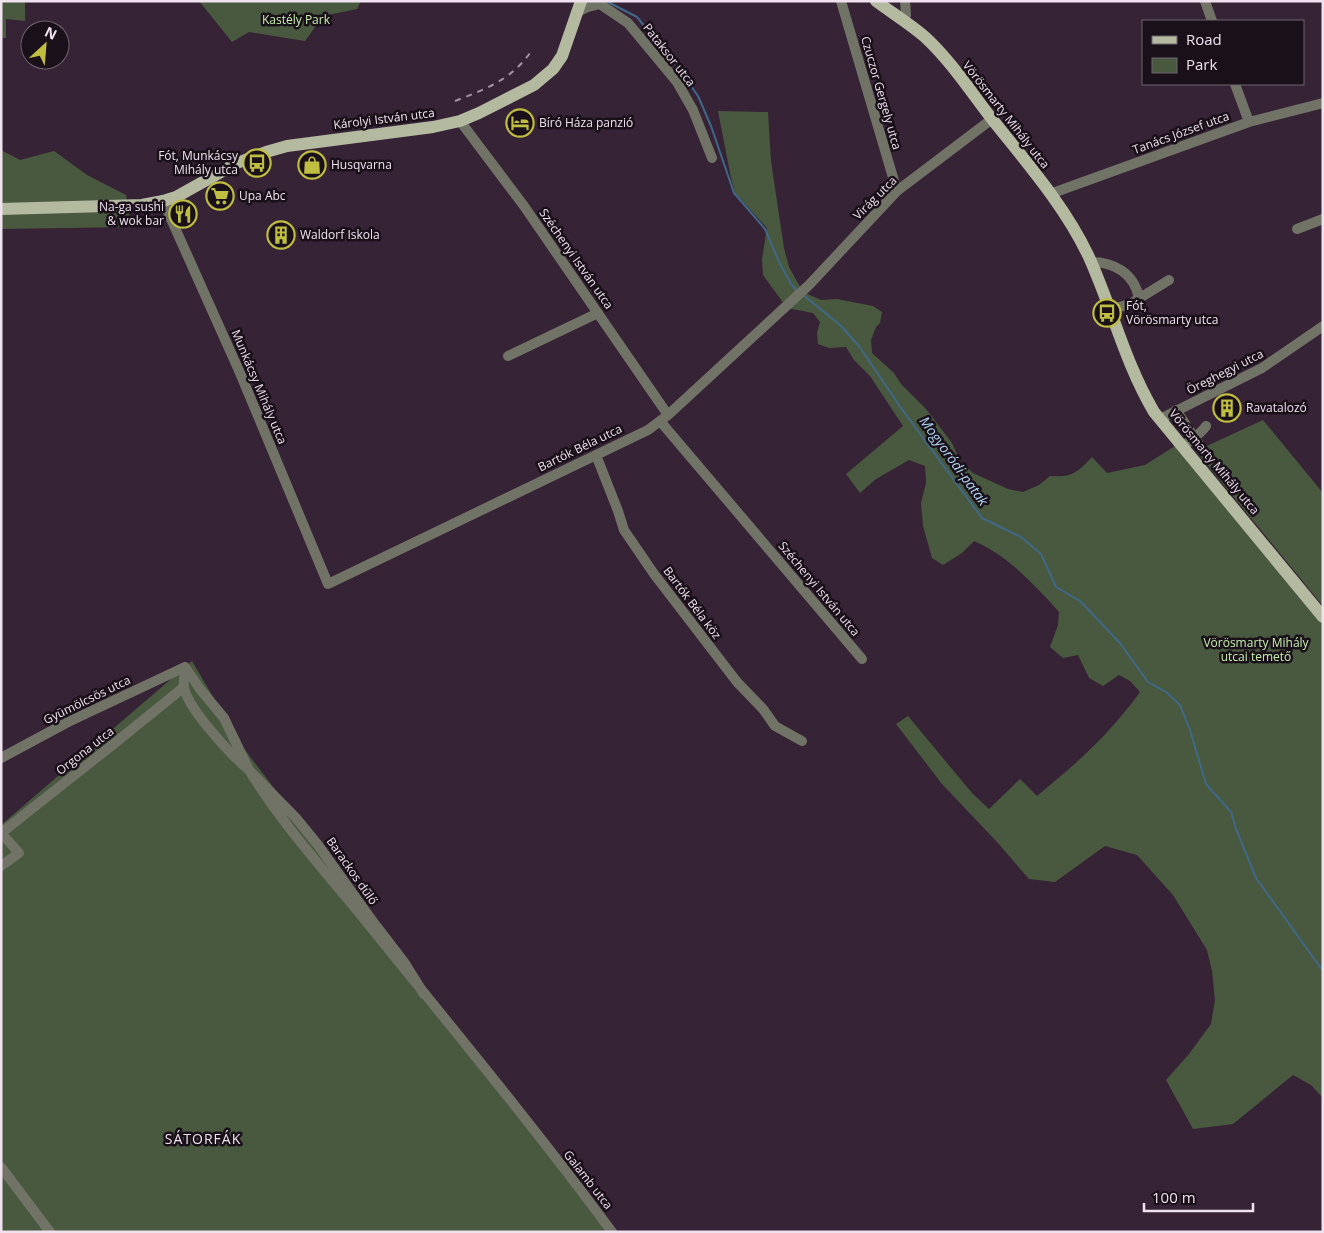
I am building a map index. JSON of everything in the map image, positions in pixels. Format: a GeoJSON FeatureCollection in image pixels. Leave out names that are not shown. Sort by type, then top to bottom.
{"type":"FeatureCollection","features":[{"type":"Feature","properties":{"kind":"main road","name":"Vörösmarty Mihály utca"},"geometry":{"type":"LineString","coordinates":[[876,1],[904,21],[937,49],[1050,194],[1091,262],[1141,390],[1160,419],[1323,617]]}},
{"type":"Feature","properties":{"kind":"main road","name":"Károlyi István utca"},"geometry":{"type":"LineString","coordinates":[[1,209],[142,204],[163,201],[176,197],[237,163],[287,146],[433,127],[460,121],[534,85],[547,75],[562,56],[579,7]]}},
{"type":"Feature","properties":{"kind":"street","name":"Czuczor Gergely utca"},"geometry":{"type":"LineString","coordinates":[[841,1],[897,191]]}},
{"type":"Feature","properties":{"kind":"street"},"geometry":{"type":"LineString","coordinates":[[904,21],[906,14],[905,1]]}},
{"type":"Feature","properties":{"kind":"street"},"geometry":{"type":"LineString","coordinates":[[1205,1],[1212,20]]}},
{"type":"Feature","properties":{"kind":"street","name":"Pataksor utca"},"geometry":{"type":"LineString","coordinates":[[579,7],[600,4],[628,23],[678,82],[693,110],[712,158]]}},
{"type":"Feature","properties":{"kind":"street"},"geometry":{"type":"LineString","coordinates":[[1235,85],[1248,122]]}},
{"type":"Feature","properties":{"kind":"street","name":"Tanács József utca"},"geometry":{"type":"LineString","coordinates":[[1050,194],[1248,122],[1323,103]]}},
{"type":"Feature","properties":{"kind":"street","name":"Virág utca"},"geometry":{"type":"LineString","coordinates":[[803,291],[897,191],[992,119]]}},
{"type":"Feature","properties":{"kind":"street","name":"Széchenyi István utca"},"geometry":{"type":"LineString","coordinates":[[460,121],[524,206],[598,313],[664,418],[862,659]]}},
{"type":"Feature","properties":{"kind":"street","name":"Munkácsy Mihály utca"},"geometry":{"type":"LineString","coordinates":[[163,201],[240,373],[328,584]]}},
{"type":"Feature","properties":{"kind":"street"},"geometry":{"type":"LineString","coordinates":[[1297,229],[1323,219]]}},
{"type":"Feature","properties":{"kind":"street"},"geometry":{"type":"LineString","coordinates":[[1091,262],[1106,262],[1122,270],[1133,280],[1139,298]]}},
{"type":"Feature","properties":{"kind":"street"},"geometry":{"type":"LineString","coordinates":[[1109,310],[1130,304],[1169,280]]}},
{"type":"Feature","properties":{"kind":"street","name":"Bartók Béla utca"},"geometry":{"type":"LineString","coordinates":[[328,584],[648,430],[664,418],[803,291]]}},
{"type":"Feature","properties":{"kind":"street"},"geometry":{"type":"LineString","coordinates":[[508,356],[598,313]]}},
{"type":"Feature","properties":{"kind":"street","name":"Öreghegyi utca"},"geometry":{"type":"LineString","coordinates":[[1160,419],[1262,368],[1323,326]]}},
{"type":"Feature","properties":{"kind":"street"},"geometry":{"type":"LineString","coordinates":[[1176,410],[1198,442]]}},
{"type":"Feature","properties":{"kind":"street"},"geometry":{"type":"LineString","coordinates":[[1198,442],[1206,426]]}},
{"type":"Feature","properties":{"kind":"street"},"geometry":{"type":"LineString","coordinates":[[1183,447],[1198,442]]}},
{"type":"Feature","properties":{"kind":"street","name":"Bartók Béla köz"},"geometry":{"type":"LineString","coordinates":[[596,455],[624,530],[654,574],[737,682],[763,709],[775,726],[802,741]]}},
{"type":"Feature","properties":{"kind":"street"},"geometry":{"type":"LineString","coordinates":[[184,687],[185,667]]}},
{"type":"Feature","properties":{"kind":"street","name":"Barackos dűlő"},"geometry":{"type":"LineString","coordinates":[[185,667],[224,718],[249,770]]}},
{"type":"Feature","properties":{"kind":"street","name":"Gyümölcsös utca"},"geometry":{"type":"LineString","coordinates":[[1,758],[68,722],[185,667]]}},
{"type":"Feature","properties":{"kind":"street","name":"Barackos dűlő"},"geometry":{"type":"LineString","coordinates":[[184,687],[189,700],[209,728],[236,759],[291,812],[318,845],[371,920],[404,962],[424,994],[529,1122],[544,1144]]}},
{"type":"Feature","properties":{"kind":"street","name":"Orgona utca"},"geometry":{"type":"LineString","coordinates":[[1,833],[184,687]]}},
{"type":"Feature","properties":{"kind":"street"},"geometry":{"type":"LineString","coordinates":[[1,833],[18,853],[1,866]]}},
{"type":"Feature","properties":{"kind":"street","name":"Galamb utca"},"geometry":{"type":"LineString","coordinates":[[544,1144],[612,1232]]}},
{"type":"Feature","properties":{"kind":"street"},"geometry":{"type":"LineString","coordinates":[[1,1167],[50,1232]]}},
{"type":"Feature","properties":{"kind":"green space"},"geometry":{"type":"Polygon","coordinates":[[[1,1],[25,1],[25,20],[6,19],[6,38],[1,38],[1,1]]]}},
{"type":"Feature","properties":{"kind":"green space","name":"Kastély Park"},"geometry":{"type":"Polygon","coordinates":[[[199,1],[361,1],[357,9],[323,16],[305,41],[249,32],[232,42],[199,1]]]}},
{"type":"Feature","properties":{"kind":"green space"},"geometry":{"type":"Polygon","coordinates":[[[718,111],[768,112],[771,161],[784,248],[789,267],[803,292],[821,300],[837,299],[873,306],[882,312],[880,323],[876,327],[871,340],[872,353],[894,373],[901,384],[926,409],[952,443],[960,461],[973,473],[1008,489],[1023,492],[1039,485],[1050,476],[1064,476],[1074,473],[1092,457],[1107,473],[1145,465],[1175,446],[1323,625],[1323,1098],[1311,1085],[1293,1075],[1233,1124],[1193,1129],[1166,1080],[1189,1054],[1211,1024],[1215,1000],[1212,971],[1207,950],[1173,895],[1137,855],[1105,846],[1055,882],[1029,879],[942,784],[896,724],[908,716],[972,793],[989,809],[1020,779],[1037,796],[1092,748],[1140,692],[1130,681],[1119,675],[1103,686],[1089,678],[1078,655],[1063,658],[1050,647],[1058,625],[1059,612],[1030,581],[998,554],[974,541],[962,553],[943,565],[932,558],[923,526],[921,503],[926,483],[925,466],[909,460],[876,479],[860,493],[846,474],[903,426],[870,376],[854,360],[846,347],[829,348],[818,344],[817,333],[820,322],[813,313],[787,308],[763,275],[762,259],[767,228],[735,193],[718,111]]]}},
{"type":"Feature","properties":{"kind":"green space"},"geometry":{"type":"Polygon","coordinates":[[[1,150],[20,160],[54,151],[87,175],[126,195],[131,227],[1,229],[1,150]]]}},
{"type":"Feature","properties":{"kind":"green space","name":"Vörösmarty Mihály utcai temető"},"geometry":{"type":"Polygon","coordinates":[[[1263,420],[1323,493],[1323,606],[1196,451],[1263,420]]]}},
{"type":"Feature","properties":{"kind":"green space"},"geometry":{"type":"Polygon","coordinates":[[[192,661],[242,746],[612,1232],[1,1232],[1,825],[192,661]]]}},
{"type":"Feature","properties":{"kind":"waterway","name":"Mogyoródi-patak"},"geometry":{"type":"LineString","coordinates":[[606,1],[637,17],[677,66],[698,96],[711,126],[734,193],[765,229],[779,262],[797,291]]}},
{"type":"Feature","properties":{"kind":"waterway","name":"Mogyoródi-patak"},"geometry":{"type":"LineString","coordinates":[[803,295],[840,325],[859,346],[901,408],[982,518],[1021,537],[1041,554],[1056,587],[1080,601],[1120,643],[1148,682],[1166,692],[1180,705],[1190,730],[1206,784],[1231,812],[1256,878],[1323,971]]}},
{"type":"Feature","properties":{"kind":"railway"},"geometry":{"type":"LineString","coordinates":[[455,101],[498,82],[516,69],[532,50]]}},
{"type":"Feature","properties":{"kind":"place","name":"Bíró Háza panzió"},"geometry":{"type":"Point","coordinates":[520,123]}},
{"type":"Feature","properties":{"kind":"place","name":"Fót, Munkácsy Mihály utca"},"geometry":{"type":"Point","coordinates":[257,163]}},
{"type":"Feature","properties":{"kind":"place","name":"Husqvarna"},"geometry":{"type":"Point","coordinates":[312,165]}},
{"type":"Feature","properties":{"kind":"place","name":"Upa Abc"},"geometry":{"type":"Point","coordinates":[220,196]}},
{"type":"Feature","properties":{"kind":"place","name":"Na-ga sushi & wok bar"},"geometry":{"type":"Point","coordinates":[183,214]}},
{"type":"Feature","properties":{"kind":"place","name":"Waldorf Iskola"},"geometry":{"type":"Point","coordinates":[281,235]}},
{"type":"Feature","properties":{"kind":"place","name":"Fót, Vörösmarty utca"},"geometry":{"type":"Point","coordinates":[1107,313]}},
{"type":"Feature","properties":{"kind":"place","name":"Ravatalozó"},"geometry":{"type":"Point","coordinates":[1227,408]}},
{"type":"Feature","properties":{"kind":"district","name":"SÁTORFÁK"},"geometry":{"type":"Point","coordinates":[203,1139]}}]}
